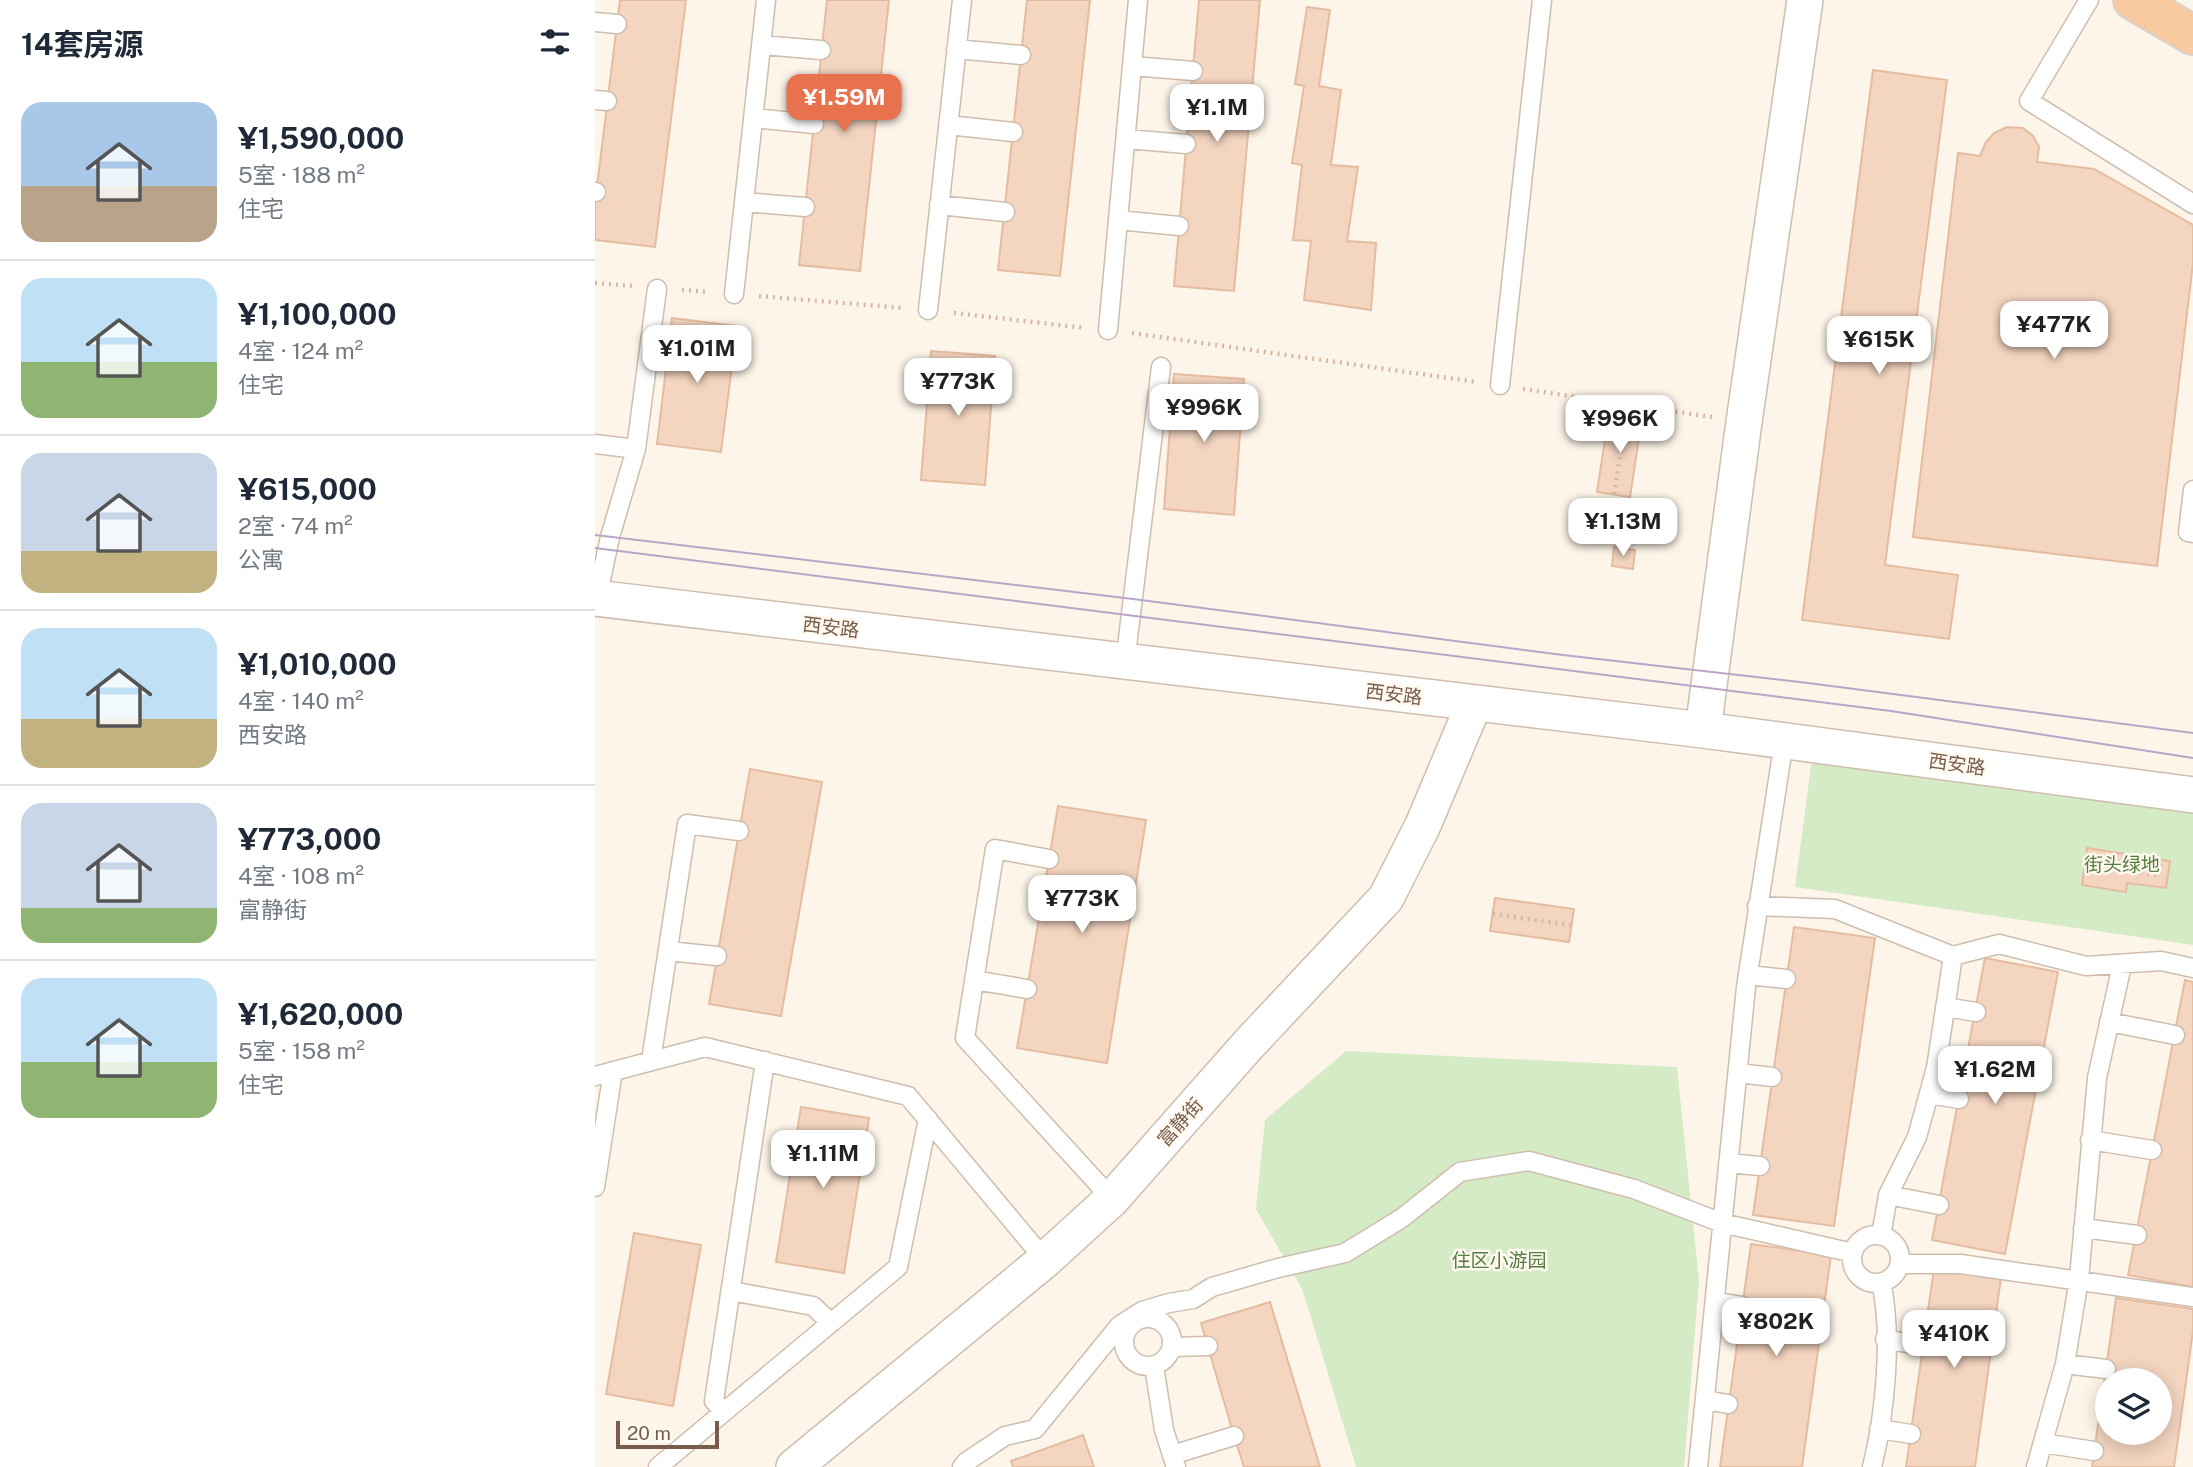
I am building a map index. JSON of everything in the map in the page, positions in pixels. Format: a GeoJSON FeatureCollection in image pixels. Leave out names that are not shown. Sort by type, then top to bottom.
{"type":"FeatureCollection","features":[{"type":"Feature","properties":{"kind":"highway"},"geometry":{"type":"LineString","coordinates":[[2133,0],[2193,36]]}},
{"type":"Feature","properties":{"kind":"street"},"geometry":{"type":"LineString","coordinates":[[1703,730],[1742,435],[1805,0]]}},
{"type":"Feature","properties":{"kind":"street","name":"西安路"},"geometry":{"type":"LineString","coordinates":[[596,598],[1703,730],[2193,795]]}},
{"type":"Feature","properties":{"kind":"street","name":"富静街"},"geometry":{"type":"LineString","coordinates":[[794,1467],[1045,1260],[1112,1199],[1248,1045],[1386,898],[1423,825],[1474,704]]}},
{"type":"Feature","properties":{"kind":"lane"},"geometry":{"type":"LineString","coordinates":[[734,294],[767,0]]}},
{"type":"Feature","properties":{"kind":"lane"},"geometry":{"type":"LineString","coordinates":[[928,310],[962,0]]}},
{"type":"Feature","properties":{"kind":"lane"},"geometry":{"type":"LineString","coordinates":[[1108,330],[1138,0]]}},
{"type":"Feature","properties":{"kind":"lane"},"geometry":{"type":"LineString","coordinates":[[1500,385],[1542,0]]}},
{"type":"Feature","properties":{"kind":"lane"},"geometry":{"type":"LineString","coordinates":[[2089,0],[2029,101],[2193,204]]}},
{"type":"Feature","properties":{"kind":"lane"},"geometry":{"type":"LineString","coordinates":[[595,22],[617,24]]}},
{"type":"Feature","properties":{"kind":"lane"},"geometry":{"type":"LineString","coordinates":[[761,45],[821,50]]}},
{"type":"Feature","properties":{"kind":"lane"},"geometry":{"type":"LineString","coordinates":[[956,49],[1021,55]]}},
{"type":"Feature","properties":{"kind":"lane"},"geometry":{"type":"LineString","coordinates":[[1132,66],[1193,71]]}},
{"type":"Feature","properties":{"kind":"lane"},"geometry":{"type":"LineString","coordinates":[[753,118],[814,124]]}},
{"type":"Feature","properties":{"kind":"lane"},"geometry":{"type":"LineString","coordinates":[[948,125],[1013,132]]}},
{"type":"Feature","properties":{"kind":"lane"},"geometry":{"type":"LineString","coordinates":[[1126,139],[1186,144]]}},
{"type":"Feature","properties":{"kind":"lane"},"geometry":{"type":"LineString","coordinates":[[744,202],[805,206]]}},
{"type":"Feature","properties":{"kind":"lane"},"geometry":{"type":"LineString","coordinates":[[939,205],[1005,212]]}},
{"type":"Feature","properties":{"kind":"lane"},"geometry":{"type":"LineString","coordinates":[[1118,220],[1179,226]]}},
{"type":"Feature","properties":{"kind":"lane"},"geometry":{"type":"LineString","coordinates":[[596,598],[636,449],[657,289]]}},
{"type":"Feature","properties":{"kind":"lane"},"geometry":{"type":"LineString","coordinates":[[1125,663],[1161,368]]}},
{"type":"Feature","properties":{"kind":"lane"},"geometry":{"type":"LineString","coordinates":[[595,444],[636,449]]}},
{"type":"Feature","properties":{"kind":"lane"},"geometry":{"type":"LineString","coordinates":[[2193,490],[2188,532],[2193,533]]}},
{"type":"Feature","properties":{"kind":"lane"},"geometry":{"type":"LineString","coordinates":[[1698,1467],[1748,975],[1784,741]]}},
{"type":"Feature","properties":{"kind":"lane"},"geometry":{"type":"LineString","coordinates":[[651,1061],[687,824],[739,831]]}},
{"type":"Feature","properties":{"kind":"lane"},"geometry":{"type":"LineString","coordinates":[[1049,859],[995,849],[965,1038],[1112,1199]]}},
{"type":"Feature","properties":{"kind":"lane"},"geometry":{"type":"LineString","coordinates":[[1757,906],[1835,909],[1953,956],[1999,944],[2085,966],[2161,961],[2193,968]]}},
{"type":"Feature","properties":{"kind":"lane"},"geometry":{"type":"LineString","coordinates":[[668,951],[717,956]]}},
{"type":"Feature","properties":{"kind":"lane"},"geometry":{"type":"LineString","coordinates":[[1881,1236],[1888,1195],[1917,1137],[1936,1068],[1953,956]]}},
{"type":"Feature","properties":{"kind":"lane"},"geometry":{"type":"LineString","coordinates":[[2036,1467],[2065,1364],[2079,1279],[2097,1078],[2122,965]]}},
{"type":"Feature","properties":{"kind":"lane"},"geometry":{"type":"LineString","coordinates":[[1748,975],[1786,979]]}},
{"type":"Feature","properties":{"kind":"lane"},"geometry":{"type":"LineString","coordinates":[[974,980],[1027,989]]}},
{"type":"Feature","properties":{"kind":"lane"},"geometry":{"type":"LineString","coordinates":[[1945,1007],[1976,1012]]}},
{"type":"Feature","properties":{"kind":"lane"},"geometry":{"type":"LineString","coordinates":[[2109,1022],[2175,1034]]}},
{"type":"Feature","properties":{"kind":"lane"},"geometry":{"type":"LineString","coordinates":[[595,1076],[705,1047],[908,1096],[1045,1260]]}},
{"type":"Feature","properties":{"kind":"lane"},"geometry":{"type":"LineString","coordinates":[[724,1412],[714,1401],[765,1061]]}},
{"type":"Feature","properties":{"kind":"lane"},"geometry":{"type":"LineString","coordinates":[[595,1187],[613,1071]]}},
{"type":"Feature","properties":{"kind":"lane"},"geometry":{"type":"LineString","coordinates":[[1738,1073],[1772,1077]]}},
{"type":"Feature","properties":{"kind":"lane"},"geometry":{"type":"LineString","coordinates":[[1929,1094],[1959,1099]]}},
{"type":"Feature","properties":{"kind":"lane"},"geometry":{"type":"LineString","coordinates":[[658,1467],[898,1267],[927,1119]]}},
{"type":"Feature","properties":{"kind":"lane"},"geometry":{"type":"LineString","coordinates":[[2090,1140],[2152,1150]]}},
{"type":"Feature","properties":{"kind":"lane"},"geometry":{"type":"LineString","coordinates":[[962,1467],[1005,1436],[1035,1429],[1119,1325],[1143,1311],[1193,1299],[1212,1287],[1345,1253],[1402,1218],[1460,1172],[1529,1161],[1634,1189],[1722,1223],[1853,1253]]}},
{"type":"Feature","properties":{"kind":"lane"},"geometry":{"type":"LineString","coordinates":[[1728,1163],[1760,1166]]}},
{"type":"Feature","properties":{"kind":"lane"},"geometry":{"type":"LineString","coordinates":[[1888,1195],[1939,1205]]}},
{"type":"Feature","properties":{"kind":"lane"},"geometry":{"type":"LineString","coordinates":[[2083,1227],[2137,1235]]}},
{"type":"Feature","properties":{"kind":"lane"},"geometry":{"type":"LineString","coordinates":[[1881,1236],[1899,1250],[1901,1264],[1896,1273],[1881,1282],[1863,1281],[1852,1265],[1853,1253],[1862,1238],[1881,1236]]}},
{"type":"Feature","properties":{"kind":"lane"},"geometry":{"type":"LineString","coordinates":[[1901,1264],[1960,1264],[2193,1297]]}},
{"type":"Feature","properties":{"kind":"lane"},"geometry":{"type":"LineString","coordinates":[[1872,1467],[1884,1380],[1886,1305],[1881,1282]]}},
{"type":"Feature","properties":{"kind":"lane"},"geometry":{"type":"LineString","coordinates":[[731,1291],[813,1306],[831,1323]]}},
{"type":"Feature","properties":{"kind":"lane"},"geometry":{"type":"LineString","coordinates":[[1715,1302],[1742,1306]]}},
{"type":"Feature","properties":{"kind":"lane"},"geometry":{"type":"LineString","coordinates":[[1148,1317],[1163,1322],[1171,1334],[1173,1348],[1168,1356],[1154,1366],[1135,1364],[1128,1356],[1124,1342],[1130,1325],[1148,1317]]}},
{"type":"Feature","properties":{"kind":"lane"},"geometry":{"type":"LineString","coordinates":[[1885,1339],[1923,1346]]}},
{"type":"Feature","properties":{"kind":"lane"},"geometry":{"type":"LineString","coordinates":[[1173,1348],[1208,1346]]}},
{"type":"Feature","properties":{"kind":"lane"},"geometry":{"type":"LineString","coordinates":[[2065,1364],[2098,1368]]}},
{"type":"Feature","properties":{"kind":"lane"},"geometry":{"type":"LineString","coordinates":[[1154,1366],[1164,1430],[1174,1461],[1234,1436]]}},
{"type":"Feature","properties":{"kind":"lane"},"geometry":{"type":"LineString","coordinates":[[1705,1400],[1728,1404]]}},
{"type":"Feature","properties":{"kind":"lane"},"geometry":{"type":"LineString","coordinates":[[1879,1429],[1911,1434]]}},
{"type":"Feature","properties":{"kind":"lane"},"geometry":{"type":"LineString","coordinates":[[2043,1443],[2094,1451]]}},
{"type":"Feature","properties":{"kind":"path"},"geometry":{"type":"LineString","coordinates":[[1614,494],[1627,404]]}},
{"type":"Feature","properties":{"kind":"path"},"geometry":{"type":"LineString","coordinates":[[2085,864],[2159,875],[2161,859]]}},
{"type":"Feature","properties":{"kind":"path"},"geometry":{"type":"LineString","coordinates":[[1493,914],[1571,925]]}},
{"type":"Feature","properties":{"kind":"green space","name":"街头绿地"},"geometry":{"type":"Polygon","coordinates":[[[1813,751],[2193,803],[2193,945],[1795,887],[1813,751]]]}},
{"type":"Feature","properties":{"kind":"green space","name":"住区小游园"},"geometry":{"type":"Polygon","coordinates":[[[1346,1051],[1677,1067],[1699,1281],[1684,1467],[1356,1467],[1303,1291],[1256,1209],[1265,1120],[1346,1051]]]}},
{"type":"Feature","properties":{"kind":"building"},"geometry":{"type":"Polygon","coordinates":[[[620,0],[686,0],[655,247],[595,240],[595,203],[620,0]]]}},
{"type":"Feature","properties":{"kind":"building"},"geometry":{"type":"Polygon","coordinates":[[[827,0],[889,0],[860,271],[799,265],[827,0]]]}},
{"type":"Feature","properties":{"kind":"building"},"geometry":{"type":"Polygon","coordinates":[[[1027,0],[1090,0],[1060,276],[998,270],[1027,0]]]}},
{"type":"Feature","properties":{"kind":"building"},"geometry":{"type":"Polygon","coordinates":[[[1199,0],[1260,0],[1234,291],[1174,286],[1199,0]]]}},
{"type":"Feature","properties":{"kind":"building"},"geometry":{"type":"Polygon","coordinates":[[[1307,7],[1330,10],[1319,86],[1341,90],[1331,165],[1358,167],[1347,241],[1376,243],[1371,310],[1304,300],[1311,241],[1293,240],[1302,165],[1292,163],[1304,86],[1295,84],[1307,7]]]}},
{"type":"Feature","properties":{"kind":"building"},"geometry":{"type":"Polygon","coordinates":[[[1873,70],[1947,80],[1885,565],[1958,575],[1949,639],[1802,620],[1873,70]]]}},
{"type":"Feature","properties":{"kind":"building"},"geometry":{"type":"Polygon","coordinates":[[[2007,127],[2023,128],[2033,136],[2039,147],[2037,162],[2094,169],[2193,225],[2193,263],[2157,566],[1913,537],[1958,153],[1980,156],[1986,142],[1994,133],[2007,127]]]}},
{"type":"Feature","properties":{"kind":"building"},"geometry":{"type":"Polygon","coordinates":[[[672,318],[737,326],[721,452],[657,444],[672,318]]]}},
{"type":"Feature","properties":{"kind":"building"},"geometry":{"type":"Polygon","coordinates":[[[931,351],[995,356],[985,485],[921,480],[931,351]]]}},
{"type":"Feature","properties":{"kind":"building"},"geometry":{"type":"Polygon","coordinates":[[[1174,374],[1244,379],[1234,515],[1164,509],[1174,374]]]}},
{"type":"Feature","properties":{"kind":"building"},"geometry":{"type":"Polygon","coordinates":[[[1609,413],[1642,418],[1630,497],[1597,492],[1609,413]]]}},
{"type":"Feature","properties":{"kind":"building"},"geometry":{"type":"Polygon","coordinates":[[[1614,547],[1635,550],[1633,569],[1612,566],[1614,547]]]}},
{"type":"Feature","properties":{"kind":"building"},"geometry":{"type":"Polygon","coordinates":[[[750,769],[822,782],[781,1016],[709,1004],[750,769]]]}},
{"type":"Feature","properties":{"kind":"building"},"geometry":{"type":"Polygon","coordinates":[[[1058,806],[1146,820],[1107,1063],[1017,1048],[1058,806]]]}},
{"type":"Feature","properties":{"kind":"building"},"geometry":{"type":"Polygon","coordinates":[[[2087,848],[2170,861],[2166,888],[2127,883],[2126,892],[2082,885],[2087,848]]]}},
{"type":"Feature","properties":{"kind":"building"},"geometry":{"type":"Polygon","coordinates":[[[1495,898],[1574,909],[1569,942],[1490,931],[1495,898]]]}},
{"type":"Feature","properties":{"kind":"building"},"geometry":{"type":"Polygon","coordinates":[[[1794,927],[1875,938],[1834,1226],[1753,1215],[1794,927]]]}},
{"type":"Feature","properties":{"kind":"building"},"geometry":{"type":"Polygon","coordinates":[[[1985,958],[2058,972],[2005,1254],[1932,1240],[1985,958]]]}},
{"type":"Feature","properties":{"kind":"building"},"geometry":{"type":"Polygon","coordinates":[[[2185,980],[2193,982],[2193,1287],[2128,1275],[2185,980]]]}},
{"type":"Feature","properties":{"kind":"building"},"geometry":{"type":"Polygon","coordinates":[[[801,1107],[869,1118],[844,1273],[776,1262],[801,1107]]]}},
{"type":"Feature","properties":{"kind":"building"},"geometry":{"type":"Polygon","coordinates":[[[634,1233],[701,1245],[673,1406],[606,1394],[634,1233]]]}},
{"type":"Feature","properties":{"kind":"building"},"geometry":{"type":"Polygon","coordinates":[[[1751,1244],[1831,1255],[1802,1467],[1720,1467],[1751,1244]]]}},
{"type":"Feature","properties":{"kind":"building"},"geometry":{"type":"Polygon","coordinates":[[[1934,1268],[2001,1277],[1975,1467],[1906,1467],[1934,1268]]]}},
{"type":"Feature","properties":{"kind":"building"},"geometry":{"type":"Polygon","coordinates":[[[2116,1298],[2193,1309],[2193,1331],[2174,1467],[2092,1467],[2095,1445],[2172,1445],[2172,1368],[2106,1368],[2116,1298]]]}},
{"type":"Feature","properties":{"kind":"building"},"geometry":{"type":"Polygon","coordinates":[[[1270,1302],[1320,1467],[1244,1467],[1234,1436],[1201,1323],[1270,1302]]]}},
{"type":"Feature","properties":{"kind":"building"},"geometry":{"type":"Polygon","coordinates":[[[1083,1435],[1094,1467],[1013,1467],[1011,1461],[1083,1435]]]}},
{"type":"Feature","properties":{"kind":"tram line"},"geometry":{"type":"LineString","coordinates":[[595,535],[1133,599],[2193,733]]}},
{"type":"Feature","properties":{"kind":"tram line"},"geometry":{"type":"LineString","coordinates":[[595,548],[1891,711],[2193,758]]}}]}
